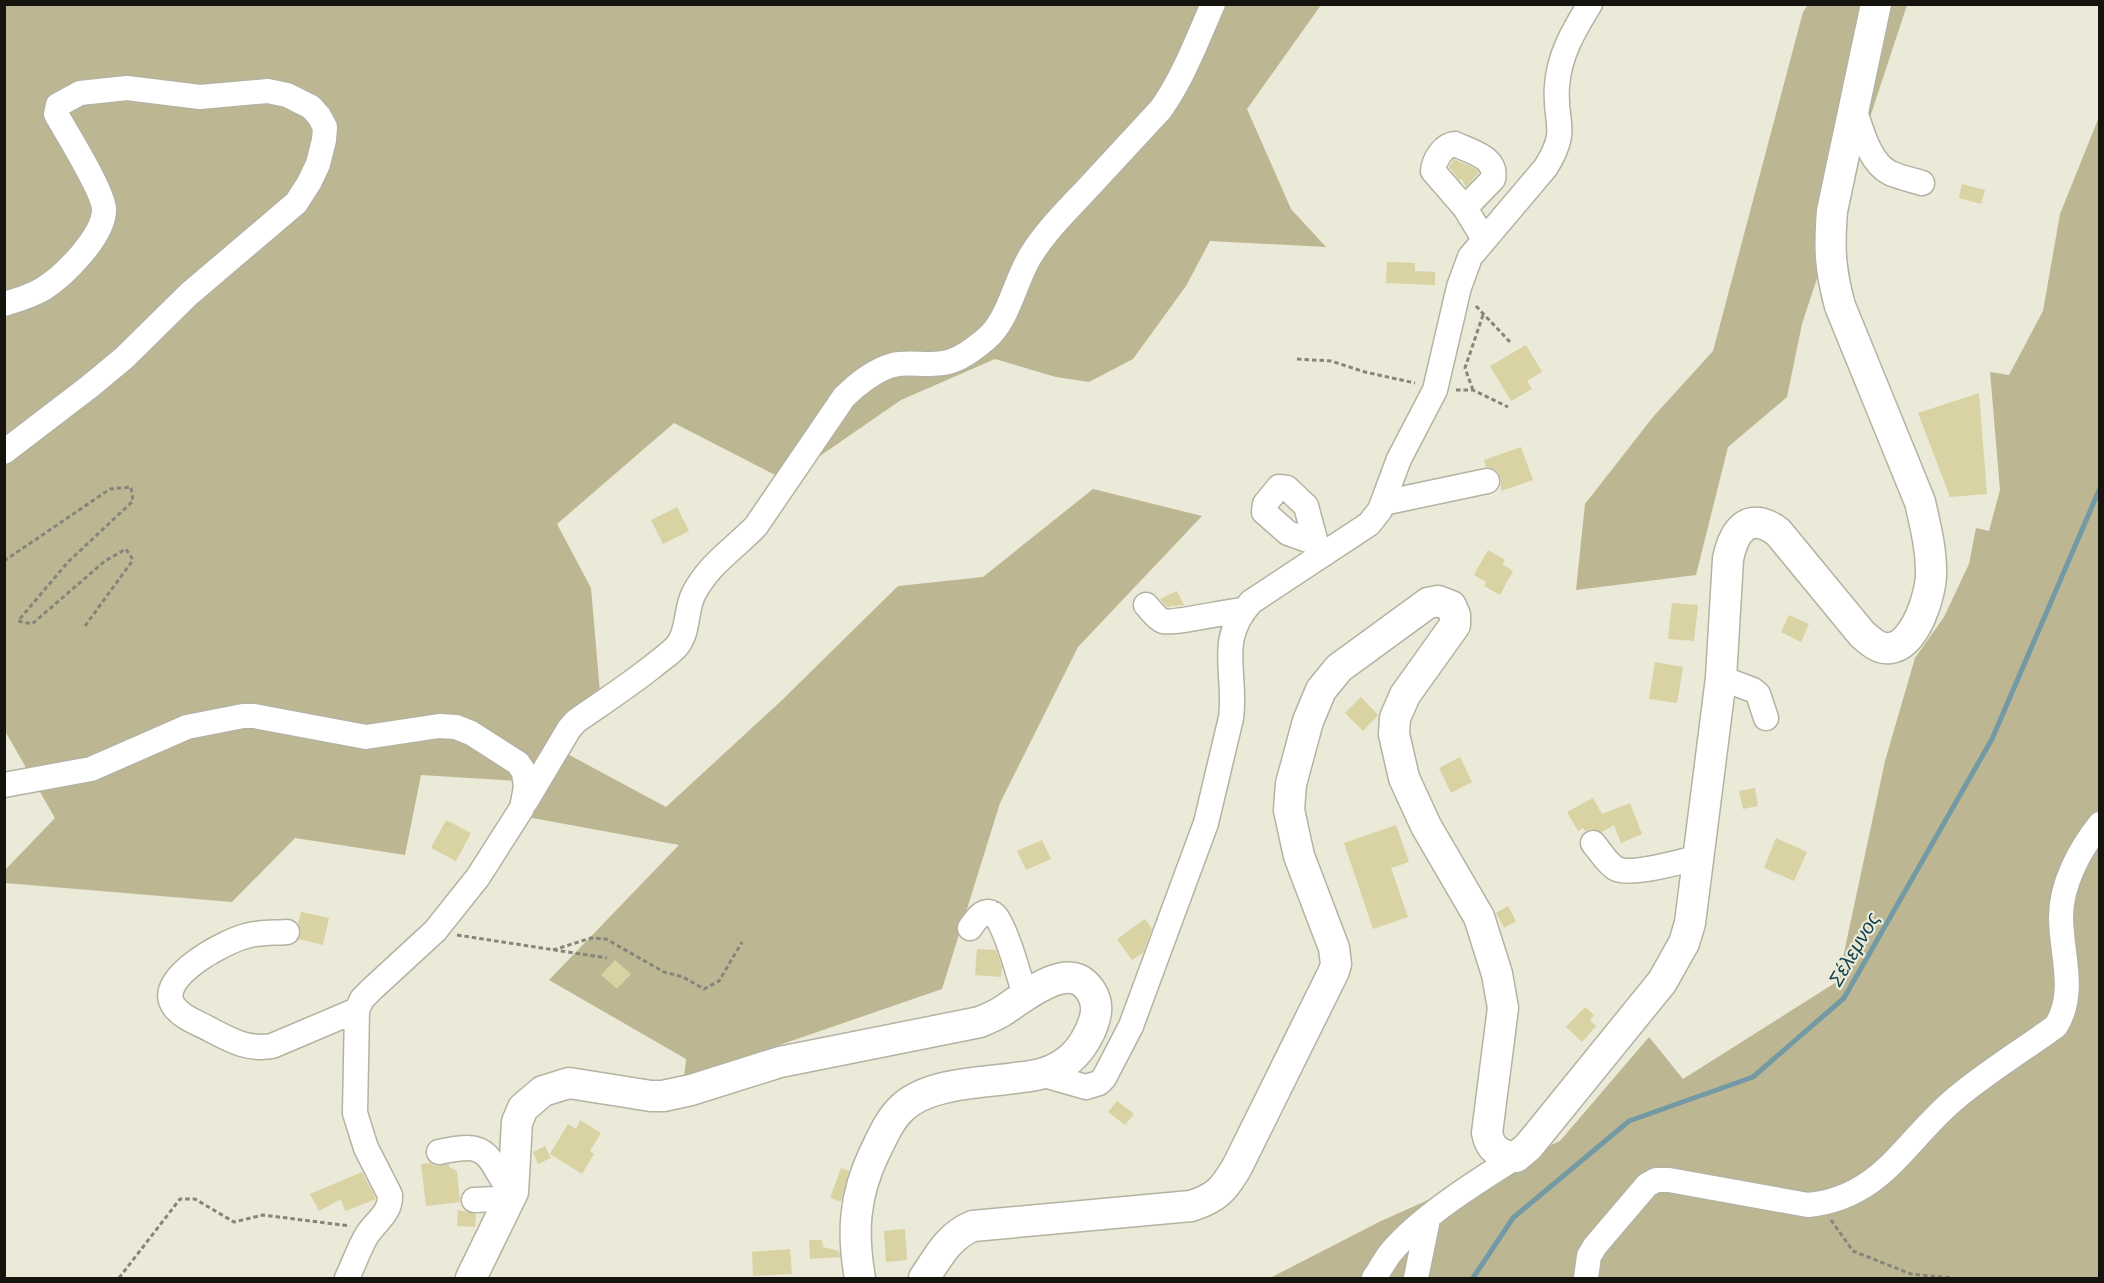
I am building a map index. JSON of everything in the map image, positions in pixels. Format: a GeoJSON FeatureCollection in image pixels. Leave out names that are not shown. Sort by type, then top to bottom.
{"type":"FeatureCollection","features":[{"type":"Feature","properties":{"kind":"main road"},"geometry":{"type":"LineString","coordinates":[[924,1278],[952,1238],[960,1231],[973,1226],[1191,1206],[1207,1201],[1226,1186],[1336,964],[1334,948],[1299,856],[1289,810],[1291,784],[1308,721],[1321,690],[1339,668],[1421,607],[1433,602],[1451,606],[1455,615],[1455,625],[1405,695],[1395,718],[1394,734],[1404,778],[1426,826],[1479,917],[1497,974],[1503,1008],[1487,1133],[1493,1149],[1507,1156],[1516,1157],[1528,1147],[1662,982],[1684,943],[1700,857],[1721,678],[1728,559],[1731,542],[1736,534],[1742,527],[1759,523],[1770,526],[1778,532],[1862,634],[1880,647],[1896,646],[1907,637],[1919,621],[1928,595],[1931,573],[1928,536],[1920,502],[1840,306],[1832,276],[1829,245],[1832,211],[1876,4]]}},
{"type":"Feature","properties":{"kind":"main road"},"geometry":{"type":"LineString","coordinates":[[471,1278],[511,1198],[518,1122],[523,1108],[532,1098],[555,1085],[569,1083],[651,1096],[676,1094],[780,1062],[980,1022],[1056,980],[1075,978],[1081,980],[1090,989],[1095,999],[1095,1022],[1078,1052],[1056,1069],[1044,1075],[939,1090],[912,1100],[901,1108],[885,1130],[860,1190],[856,1209],[855,1248],[860,1278]]}},
{"type":"Feature","properties":{"kind":"street"},"geometry":{"type":"LineString","coordinates":[[347,1278],[367,1236],[391,1203],[390,1195],[366,1148],[355,1113],[357,1010],[362,999],[435,931],[478,877],[576,721],[639,676],[680,643],[693,594],[722,555],[742,541],[756,526],[843,397],[862,382],[892,366],[906,363],[942,364],[957,359],[993,333],[1032,254],[1060,218],[1172,94],[1213,4]]}},
{"type":"Feature","properties":{"kind":"street"},"geometry":{"type":"LineString","coordinates":[[1044,1075],[1086,1087],[1099,1083],[1111,1067],[1131,1026],[1206,823],[1233,705],[1229,644],[1231,633],[1251,602],[1320,549],[1369,524],[1383,503],[1398,459],[1435,390],[1459,287],[1470,257],[1546,166],[1560,140],[1557,88],[1561,63],[1570,37],[1590,4]]}},
{"type":"Feature","properties":{"kind":"street"},"geometry":{"type":"LineString","coordinates":[[4,304],[31,295],[52,282],[74,263],[91,242],[103,217],[104,208],[98,190],[56,114],[58,105],[63,101],[80,93],[127,87],[200,97],[268,91],[287,95],[310,107],[320,116],[325,126],[318,164],[296,203],[189,294],[107,373],[4,452]]}},
{"type":"Feature","properties":{"kind":"street"},"geometry":{"type":"LineString","coordinates":[[1853,106],[1872,156],[1880,165],[1888,172],[1922,183]]}},
{"type":"Feature","properties":{"kind":"street"},"geometry":{"type":"LineString","coordinates":[[1465,208],[1484,239]]}},
{"type":"Feature","properties":{"kind":"street"},"geometry":{"type":"LineString","coordinates":[[1383,503],[1487,481]]}},
{"type":"Feature","properties":{"kind":"street"},"geometry":{"type":"LineString","coordinates":[[1146,604],[1158,618],[1171,622],[1218,612],[1244,610]]}},
{"type":"Feature","properties":{"kind":"street"},"geometry":{"type":"LineString","coordinates":[[1721,678],[1758,694],[1766,718]]}},
{"type":"Feature","properties":{"kind":"street"},"geometry":{"type":"LineString","coordinates":[[4,785],[91,769],[187,728],[243,716],[254,716],[366,738],[439,726],[456,727],[471,733],[518,763],[526,780],[522,808]]}},
{"type":"Feature","properties":{"kind":"street"},"geometry":{"type":"LineString","coordinates":[[1586,1278],[1589,1256],[1602,1237],[1638,1194],[1656,1180],[1669,1180],[1794,1204],[1819,1204],[1855,1192],[1868,1185],[1891,1166],[1936,1115],[1958,1096],[2056,1026],[2067,1002],[2068,984],[2061,916],[2065,889],[2076,861],[2100,824]]}},
{"type":"Feature","properties":{"kind":"street"},"geometry":{"type":"LineString","coordinates":[[1593,843],[1611,864],[1620,870],[1638,871],[1700,857]]}},
{"type":"Feature","properties":{"kind":"street"},"geometry":{"type":"LineString","coordinates":[[970,928],[978,917],[985,913],[995,914],[1003,929],[1025,996]]}},
{"type":"Feature","properties":{"kind":"street"},"geometry":{"type":"LineString","coordinates":[[287,932],[248,935],[227,942],[180,974],[173,986],[171,999],[174,1006],[182,1015],[235,1042],[248,1047],[260,1048],[272,1046],[357,1010]]}},
{"type":"Feature","properties":{"kind":"street"},"geometry":{"type":"LineString","coordinates":[[439,1152],[466,1148],[484,1151],[488,1155],[511,1198],[474,1200]]}},
{"type":"Feature","properties":{"kind":"street"},"geometry":{"type":"LineString","coordinates":[[1374,1278],[1403,1239],[1466,1189],[1516,1157]]}},
{"type":"Feature","properties":{"kind":"street"},"geometry":{"type":"LineString","coordinates":[[1416,1278],[1428,1219]]}},
{"type":"Feature","properties":{"kind":"path"},"geometry":{"type":"LineString","coordinates":[[1459,287],[1510,342]]}},
{"type":"Feature","properties":{"kind":"path"},"geometry":{"type":"LineString","coordinates":[[1473,390],[1465,368],[1483,315]]}},
{"type":"Feature","properties":{"kind":"path"},"geometry":{"type":"LineString","coordinates":[[1298,359],[1332,361],[1365,372],[1425,385],[1435,390],[1473,390],[1508,408]]}},
{"type":"Feature","properties":{"kind":"path"},"geometry":{"type":"LineString","coordinates":[[4,561],[110,489],[131,487],[133,501],[68,562],[18,621],[32,624],[105,561],[126,549],[133,560],[85,626]]}},
{"type":"Feature","properties":{"kind":"path"},"geometry":{"type":"LineString","coordinates":[[435,931],[607,958]]}},
{"type":"Feature","properties":{"kind":"path"},"geometry":{"type":"LineString","coordinates":[[553,950],[591,938],[606,939],[664,972],[683,977],[704,989],[719,981],[742,942]]}},
{"type":"Feature","properties":{"kind":"path"},"geometry":{"type":"LineString","coordinates":[[119,1278],[180,1199],[195,1199],[234,1221],[263,1215],[354,1227],[367,1236]]}},
{"type":"Feature","properties":{"kind":"path"},"geometry":{"type":"LineString","coordinates":[[1819,1204],[1853,1251],[1911,1274],[1952,1278]]}},
{"type":"Feature","properties":{"kind":"shaded area"},"geometry":{"type":"Polygon","coordinates":[[[4,5],[1321,5],[1247,109],[1291,209],[1326,247],[1210,241],[1186,286],[1133,359],[1089,382],[1056,377],[995,359],[901,400],[785,480],[674,423],[557,524],[591,588],[602,716],[560,750],[666,807],[780,702],[898,586],[983,577],[1093,489],[1202,516],[1078,647],[1000,803],[942,989],[684,1078],[686,1059],[549,980],[679,845],[527,817],[520,781],[421,775],[405,855],[295,838],[232,902],[5,883],[5,870],[55,818],[5,731],[4,5]]]}},
{"type":"Feature","properties":{"kind":"shaded area"},"geometry":{"type":"Polygon","coordinates":[[[1808,5],[1907,5],[1802,324],[1787,397],[1728,447],[1696,575],[1576,590],[1585,504],[1653,417],[1713,351],[1803,12],[1808,5]]]}},
{"type":"Feature","properties":{"kind":"shaded area"},"geometry":{"type":"Polygon","coordinates":[[[2099,117],[2099,1278],[1270,1278],[1381,1221],[1560,1141],[1649,1037],[1683,1079],[1838,981],[1885,761],[1915,658],[1944,617],[1969,564],[1976,528],[1989,531],[2000,490],[1990,372],[2009,375],[2043,311],[2060,214],[2099,117]]]}},
{"type":"Feature","properties":{"kind":"building"},"geometry":{"type":"Polygon","coordinates":[[[1454,159],[1479,172],[1466,187],[1462,179],[1459,180],[1449,167],[1454,159]]]}},
{"type":"Feature","properties":{"kind":"building"},"geometry":{"type":"Polygon","coordinates":[[[1962,184],[1985,190],[1981,204],[1959,198],[1962,184]]]}},
{"type":"Feature","properties":{"kind":"building"},"geometry":{"type":"Polygon","coordinates":[[[1387,262],[1415,263],[1415,271],[1435,272],[1435,285],[1386,283],[1387,262]]]}},
{"type":"Feature","properties":{"kind":"building"},"geometry":{"type":"Polygon","coordinates":[[[1526,345],[1542,372],[1527,381],[1532,389],[1511,401],[1490,366],[1526,345]]]}},
{"type":"Feature","properties":{"kind":"building"},"geometry":{"type":"Polygon","coordinates":[[[1979,393],[1987,494],[1950,497],[1918,413],[1979,393]]]}},
{"type":"Feature","properties":{"kind":"building"},"geometry":{"type":"Polygon","coordinates":[[[1521,447],[1533,480],[1501,491],[1501,479],[1498,472],[1486,467],[1484,460],[1521,447]]]}},
{"type":"Feature","properties":{"kind":"building"},"geometry":{"type":"Polygon","coordinates":[[[677,507],[689,531],[663,544],[651,520],[677,507]]]}},
{"type":"Feature","properties":{"kind":"building"},"geometry":{"type":"Polygon","coordinates":[[[1488,550],[1505,560],[1502,564],[1513,571],[1500,595],[1484,586],[1486,582],[1474,575],[1488,550]]]}},
{"type":"Feature","properties":{"kind":"building"},"geometry":{"type":"Polygon","coordinates":[[[1177,591],[1184,605],[1167,607],[1160,599],[1177,591]]]}},
{"type":"Feature","properties":{"kind":"building"},"geometry":{"type":"Polygon","coordinates":[[[1672,603],[1698,605],[1694,641],[1668,639],[1672,603]]]}},
{"type":"Feature","properties":{"kind":"building"},"geometry":{"type":"Polygon","coordinates":[[[1789,615],[1809,624],[1801,642],[1781,632],[1789,615]]]}},
{"type":"Feature","properties":{"kind":"building"},"geometry":{"type":"Polygon","coordinates":[[[1655,662],[1683,667],[1677,703],[1649,699],[1655,662]]]}},
{"type":"Feature","properties":{"kind":"building"},"geometry":{"type":"Polygon","coordinates":[[[1361,697],[1378,715],[1363,731],[1345,713],[1361,697]]]}},
{"type":"Feature","properties":{"kind":"building"},"geometry":{"type":"Polygon","coordinates":[[[1460,757],[1472,782],[1451,793],[1439,768],[1460,757]]]}},
{"type":"Feature","properties":{"kind":"building"},"geometry":{"type":"Polygon","coordinates":[[[1755,788],[1758,806],[1743,809],[1739,791],[1755,788]]]}},
{"type":"Feature","properties":{"kind":"building"},"geometry":{"type":"Polygon","coordinates":[[[1593,798],[1602,814],[1630,803],[1642,834],[1621,843],[1614,825],[1602,832],[1591,829],[1585,831],[1583,828],[1578,831],[1567,812],[1593,798]]]}},
{"type":"Feature","properties":{"kind":"building"},"geometry":{"type":"Polygon","coordinates":[[[446,820],[471,833],[456,861],[431,848],[446,820]]]}},
{"type":"Feature","properties":{"kind":"building"},"geometry":{"type":"Polygon","coordinates":[[[1396,825],[1409,862],[1391,868],[1408,917],[1373,929],[1344,843],[1396,825]]]}},
{"type":"Feature","properties":{"kind":"building"},"geometry":{"type":"Polygon","coordinates":[[[1776,838],[1807,852],[1794,881],[1764,868],[1776,838]]]}},
{"type":"Feature","properties":{"kind":"building"},"geometry":{"type":"Polygon","coordinates":[[[1042,840],[1051,859],[1026,870],[1017,851],[1042,840]]]}},
{"type":"Feature","properties":{"kind":"building"},"geometry":{"type":"Polygon","coordinates":[[[1508,906],[1516,921],[1504,928],[1496,913],[1508,906]]]}},
{"type":"Feature","properties":{"kind":"building"},"geometry":{"type":"Polygon","coordinates":[[[301,912],[329,918],[323,945],[299,939],[301,932],[298,924],[301,912]]]}},
{"type":"Feature","properties":{"kind":"building"},"geometry":{"type":"Polygon","coordinates":[[[1145,919],[1152,929],[1143,953],[1132,960],[1117,939],[1145,919]]]}},
{"type":"Feature","properties":{"kind":"building"},"geometry":{"type":"Polygon","coordinates":[[[977,949],[996,950],[1002,967],[1001,977],[975,975],[977,949]]]}},
{"type":"Feature","properties":{"kind":"building"},"geometry":{"type":"Polygon","coordinates":[[[615,960],[631,974],[617,989],[601,975],[615,960]]]}},
{"type":"Feature","properties":{"kind":"building"},"geometry":{"type":"Polygon","coordinates":[[[1585,1007],[1594,1015],[1590,1020],[1596,1026],[1582,1042],[1566,1027],[1585,1007]]]}},
{"type":"Feature","properties":{"kind":"building"},"geometry":{"type":"Polygon","coordinates":[[[1117,1101],[1134,1114],[1125,1125],[1108,1112],[1117,1101]]]}},
{"type":"Feature","properties":{"kind":"building"},"geometry":{"type":"Polygon","coordinates":[[[580,1120],[601,1133],[590,1151],[594,1154],[582,1174],[550,1154],[568,1124],[576,1129],[580,1120]]]}},
{"type":"Feature","properties":{"kind":"building"},"geometry":{"type":"Polygon","coordinates":[[[545,1146],[551,1158],[538,1164],[533,1152],[545,1146]]]}},
{"type":"Feature","properties":{"kind":"building"},"geometry":{"type":"Polygon","coordinates":[[[430,1163],[435,1166],[449,1164],[449,1167],[457,1171],[460,1202],[426,1206],[421,1164],[430,1163]]]}},
{"type":"Feature","properties":{"kind":"building"},"geometry":{"type":"Polygon","coordinates":[[[841,1168],[849,1171],[841,1202],[830,1198],[841,1168]]]}},
{"type":"Feature","properties":{"kind":"building"},"geometry":{"type":"Polygon","coordinates":[[[362,1172],[376,1199],[345,1211],[341,1199],[319,1211],[310,1194],[362,1172]]]}},
{"type":"Feature","properties":{"kind":"building"},"geometry":{"type":"Polygon","coordinates":[[[458,1210],[476,1214],[475,1227],[457,1226],[458,1210]]]}},
{"type":"Feature","properties":{"kind":"building"},"geometry":{"type":"Polygon","coordinates":[[[905,1229],[907,1260],[886,1262],[884,1231],[905,1229]]]}},
{"type":"Feature","properties":{"kind":"building"},"geometry":{"type":"Polygon","coordinates":[[[809,1240],[822,1240],[823,1247],[839,1251],[840,1257],[810,1259],[809,1240]]]}},
{"type":"Feature","properties":{"kind":"building"},"geometry":{"type":"Polygon","coordinates":[[[790,1249],[792,1274],[753,1276],[752,1252],[790,1249]]]}},
{"type":"Feature","properties":{"kind":"waterway","name":"Σέλεμνος"},"geometry":{"type":"LineString","coordinates":[[1473,1278],[1513,1218],[1629,1121],[1753,1077],[1844,998],[1992,739],[2100,488]]}}]}
